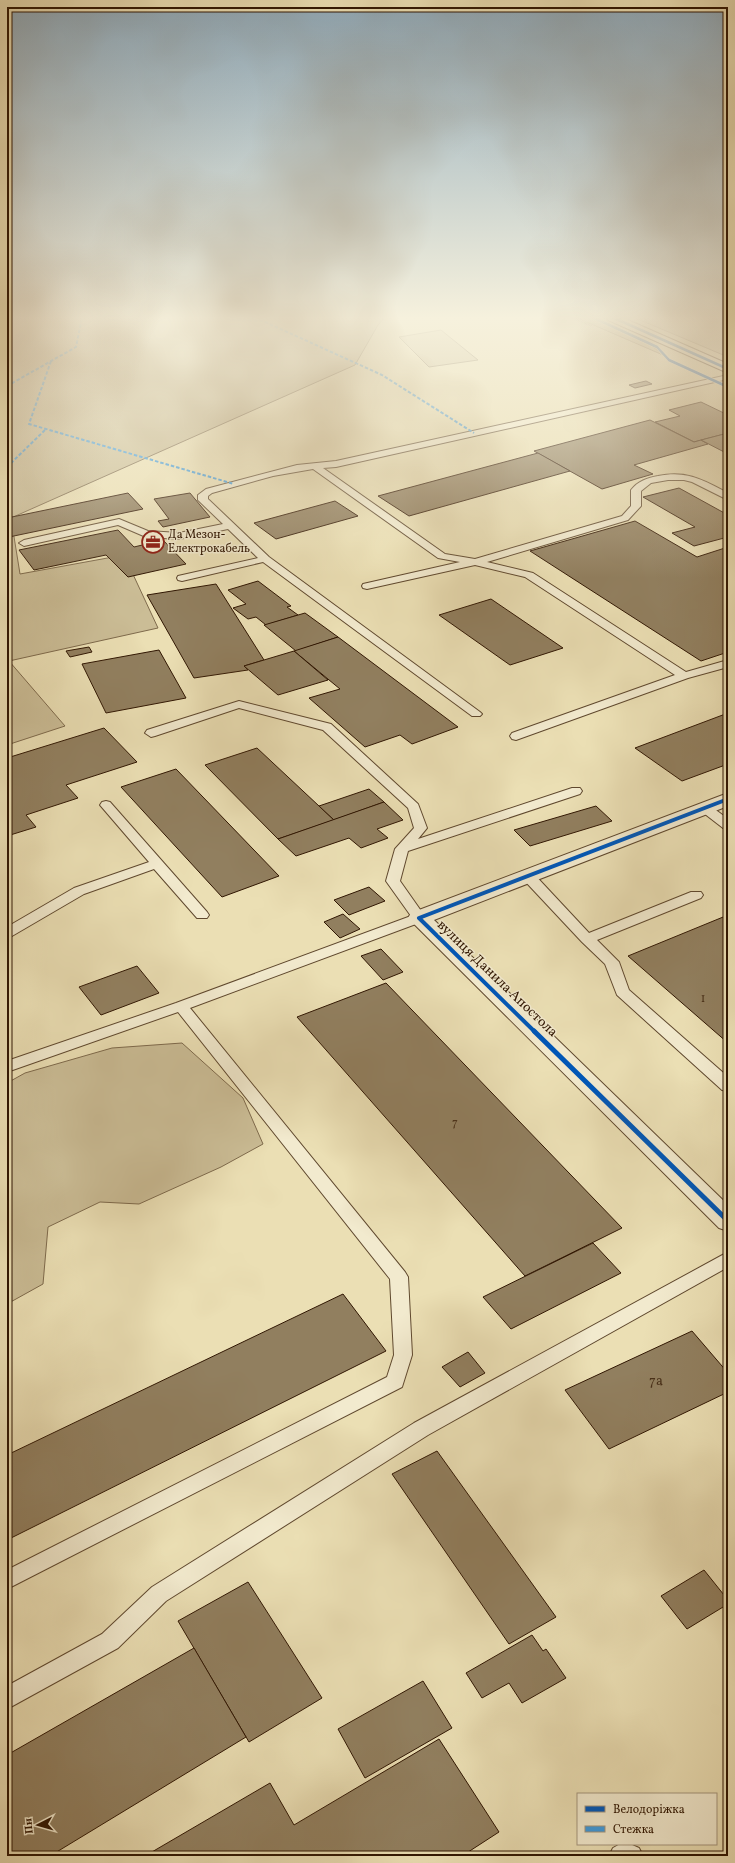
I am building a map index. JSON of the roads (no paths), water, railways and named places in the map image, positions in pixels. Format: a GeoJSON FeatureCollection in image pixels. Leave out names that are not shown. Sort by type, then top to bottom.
{"type":"FeatureCollection","features":[{"type":"Feature","properties":{"kind":"street","name":"вулиця Данила Апостола"},"geometry":{"type":"LineString","coordinates":[[728,799],[527,875],[419,918],[728,1221]]}},
{"type":"Feature","properties":{"kind":"lane"},"geometry":{"type":"LineString","coordinates":[[476,714],[265,559],[203,500],[203,495],[209,491],[271,474],[298,468],[336,464],[607,404]]}},
{"type":"Feature","properties":{"kind":"lane"},"geometry":{"type":"LineString","coordinates":[[316,467],[442,556],[530,575],[684,676]]}},
{"type":"Feature","properties":{"kind":"lane"},"geometry":{"type":"LineString","coordinates":[[367,586],[475,562],[625,518],[634,512],[638,506],[636,490],[648,481],[668,477],[684,477],[695,480],[728,497]]}},
{"type":"Feature","properties":{"kind":"lane"},"geometry":{"type":"LineString","coordinates":[[24,543],[119,522],[146,534],[179,536],[230,526]]}},
{"type":"Feature","properties":{"kind":"lane"},"geometry":{"type":"LineString","coordinates":[[182,578],[265,559]]}},
{"type":"Feature","properties":{"kind":"lane"},"geometry":{"type":"LineString","coordinates":[[516,736],[684,676],[728,663]]}},
{"type":"Feature","properties":{"kind":"lane"},"geometry":{"type":"LineString","coordinates":[[7,1066],[181,1006],[419,918],[393,881],[402,849],[421,828],[414,807],[327,727],[239,704],[151,733]]}},
{"type":"Feature","properties":{"kind":"lane"},"geometry":{"type":"LineString","coordinates":[[402,849],[576,791]]}},
{"type":"Feature","properties":{"kind":"lane"},"geometry":{"type":"LineString","coordinates":[[106,804],[202,915]]}},
{"type":"Feature","properties":{"kind":"lane"},"geometry":{"type":"LineString","coordinates":[[705,808],[728,825]]}},
{"type":"Feature","properties":{"kind":"lane"},"geometry":{"type":"LineString","coordinates":[[7,933],[79,891],[158,864]]}},
{"type":"Feature","properties":{"kind":"lane"},"geometry":{"type":"LineString","coordinates":[[527,875],[587,939],[612,962],[622,992],[728,1086]]}},
{"type":"Feature","properties":{"kind":"lane"},"geometry":{"type":"LineString","coordinates":[[587,939],[696,895]]}},
{"type":"Feature","properties":{"kind":"lane"},"geometry":{"type":"LineString","coordinates":[[7,1580],[395,1382],[403,1354],[399,1278],[181,1006]]}},
{"type":"Feature","properties":{"kind":"lane"},"geometry":{"type":"LineString","coordinates":[[7,1698],[110,1641],[159,1594],[421,1429],[728,1259]]}},
{"type":"Feature","properties":{"kind":"lane"},"geometry":{"type":"LineString","coordinates":[[621,1856],[624,1854],[631,1856]]}},
{"type":"Feature","properties":{"kind":"place","name":"Да Мезон- Електрокабель"},"geometry":{"type":"Point","coordinates":[153,542]}}]}
